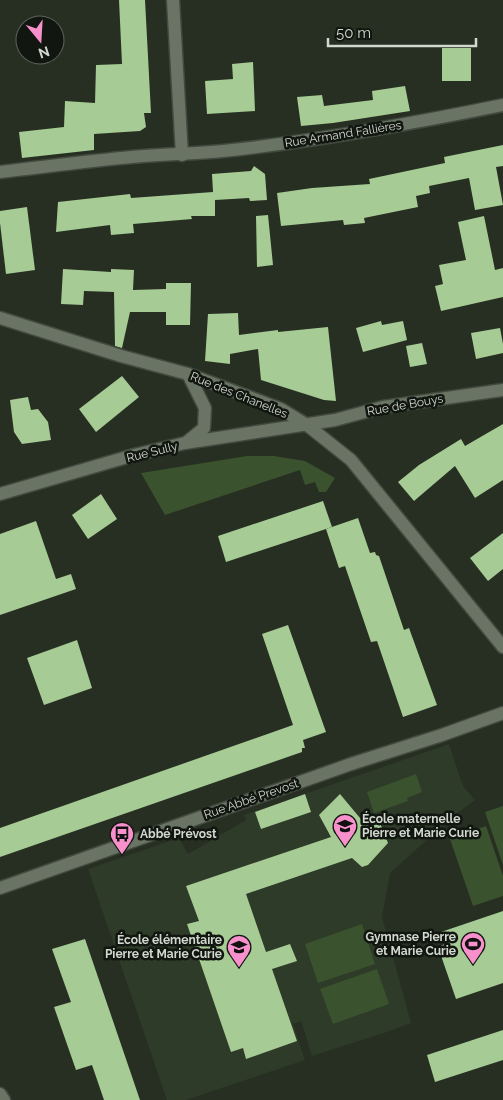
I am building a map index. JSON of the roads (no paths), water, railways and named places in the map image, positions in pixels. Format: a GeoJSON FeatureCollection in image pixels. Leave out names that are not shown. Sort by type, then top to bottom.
{"type":"FeatureCollection","features":[{"type":"Feature","properties":{"kind":"street"},"geometry":{"type":"LineString","coordinates":[[173,0],[182,155]]}},
{"type":"Feature","properties":{"kind":"street","name":"Rue Armand Fallières"},"geometry":{"type":"LineString","coordinates":[[0,172],[133,157],[224,151],[343,135],[415,123],[503,104]]}},
{"type":"Feature","properties":{"kind":"street","name":"Rue des Chanelles"},"geometry":{"type":"LineString","coordinates":[[0,318],[122,356],[188,374],[281,409],[307,425],[351,460],[503,646]]}},
{"type":"Feature","properties":{"kind":"street"},"geometry":{"type":"LineString","coordinates":[[185,443],[204,428],[204,408],[188,374]]}},
{"type":"Feature","properties":{"kind":"street","name":"Rue de Bouys"},"geometry":{"type":"LineString","coordinates":[[307,425],[383,408],[503,390]]}},
{"type":"Feature","properties":{"kind":"street","name":"Rue Sully"},"geometry":{"type":"LineString","coordinates":[[0,494],[185,443],[307,425]]}},
{"type":"Feature","properties":{"kind":"street","name":"Rue Abbé Prevost"},"geometry":{"type":"LineString","coordinates":[[0,888],[503,713]]}},
{"type":"Feature","properties":{"kind":"street"},"geometry":{"type":"LineString","coordinates":[[0,1094],[4,1100]]}},
{"type":"Feature","properties":{"kind":"place","name":"École maternelle Pierre et Marie Curie"},"geometry":{"type":"Point","coordinates":[345,847]}},
{"type":"Feature","properties":{"kind":"place","name":"Abbé Prévost"},"geometry":{"type":"Point","coordinates":[122,855]}},
{"type":"Feature","properties":{"kind":"place","name":"Gymnase Pierre et Marie Curie"},"geometry":{"type":"Point","coordinates":[473,965]}},
{"type":"Feature","properties":{"kind":"place","name":"École élémentaire Pierre et Marie Curie"},"geometry":{"type":"Point","coordinates":[239,968]}}]}
